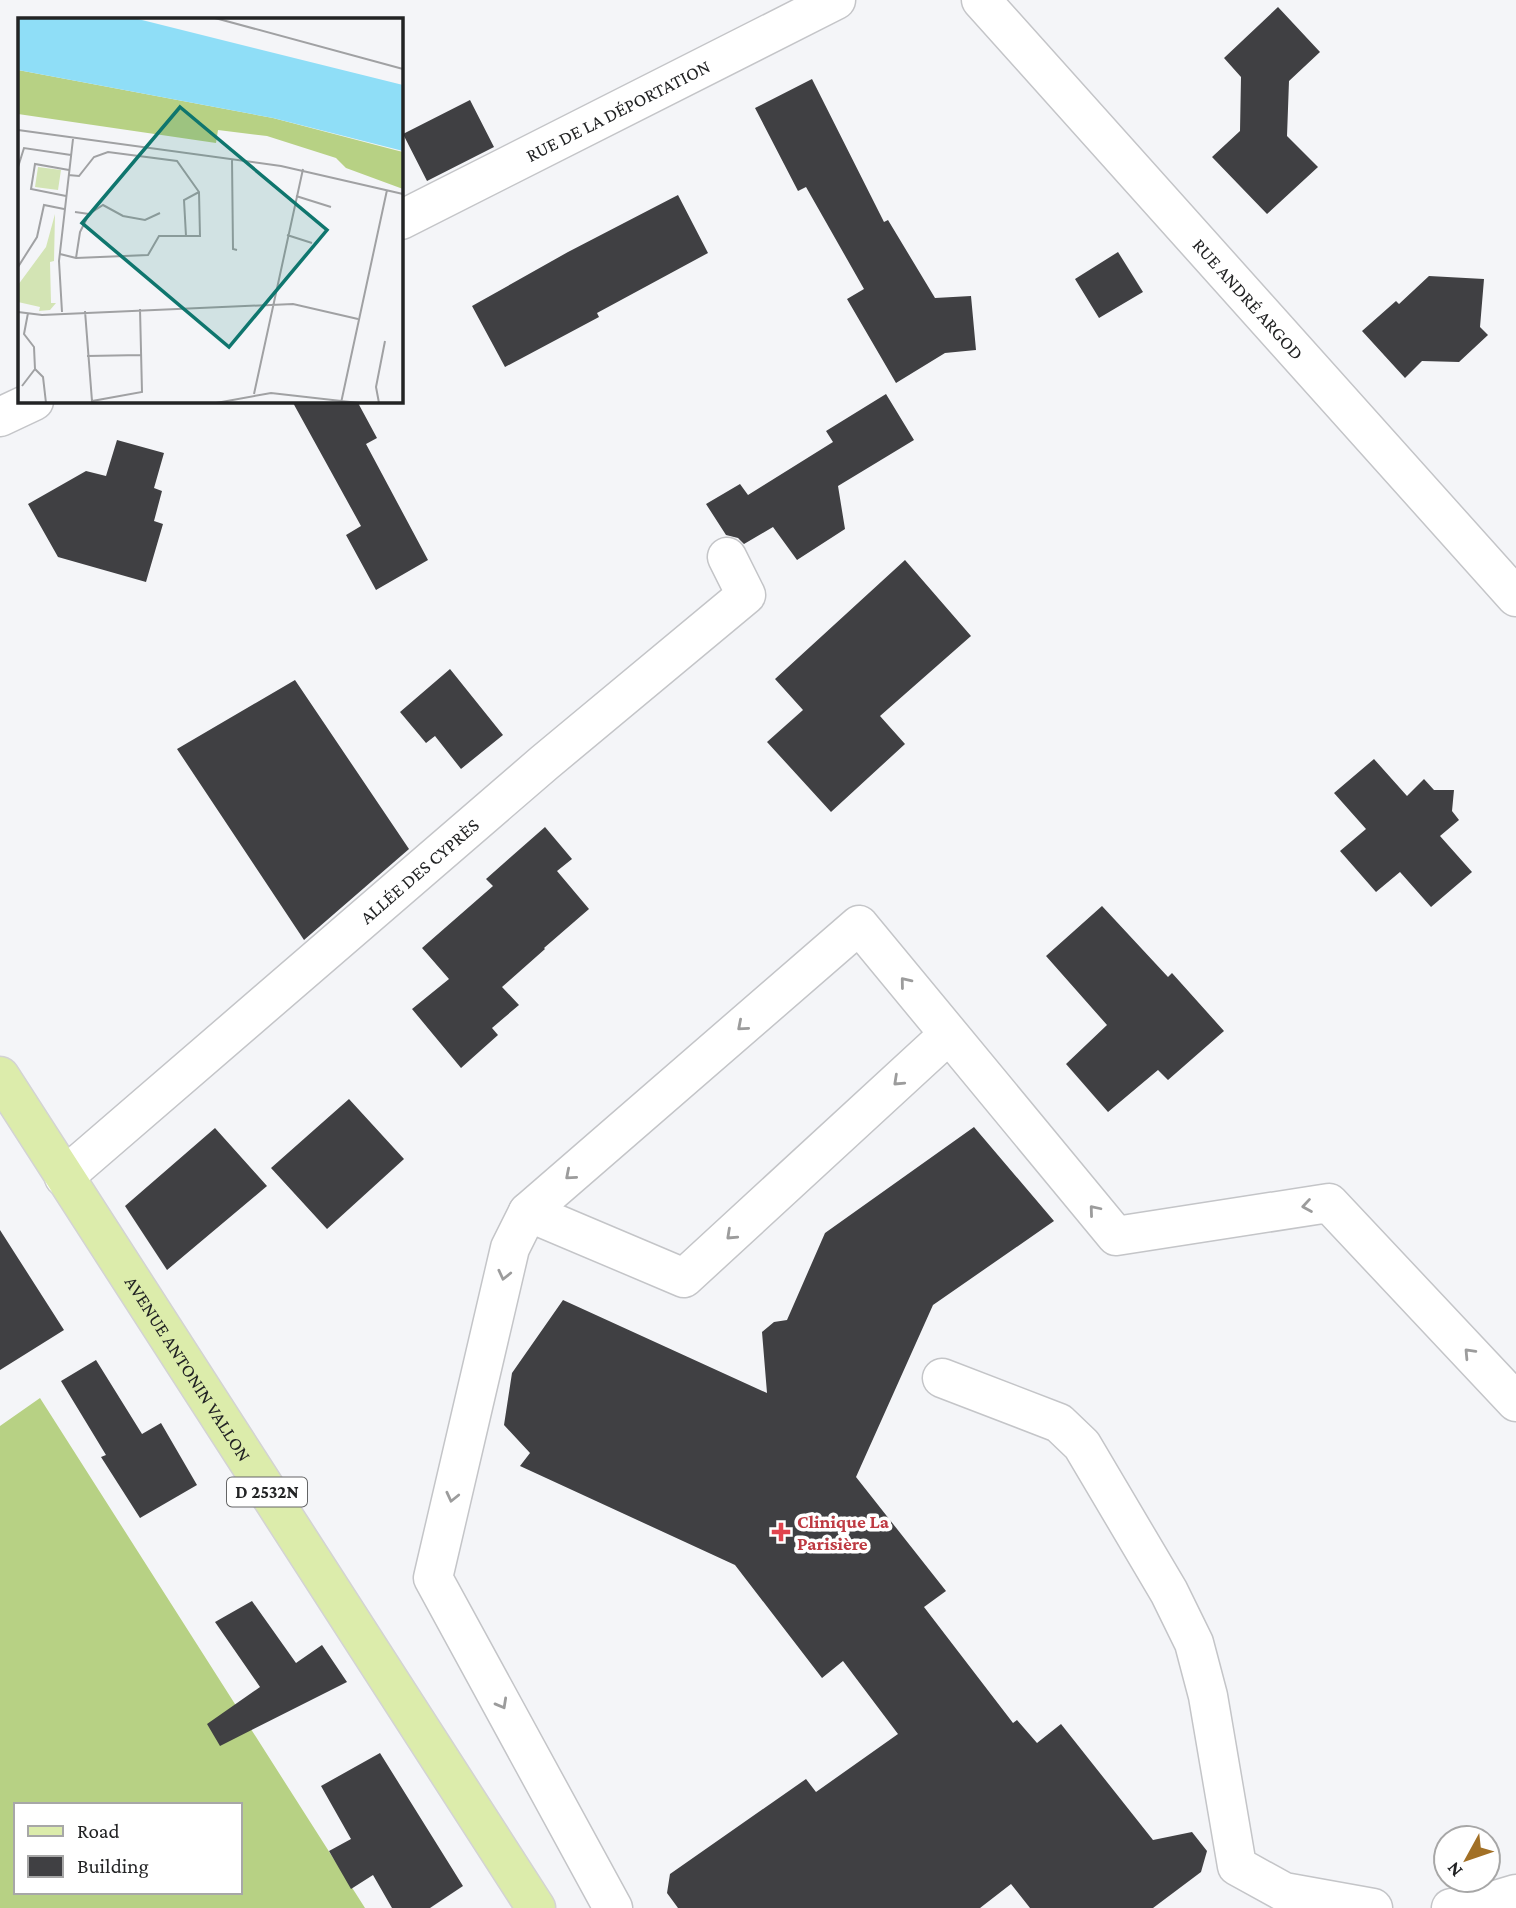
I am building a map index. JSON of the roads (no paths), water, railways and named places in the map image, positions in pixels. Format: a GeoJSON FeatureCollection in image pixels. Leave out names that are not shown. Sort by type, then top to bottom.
{"type":"FeatureCollection","features":[{"type":"Feature","properties":{"kind":"main road","name":"AVENUE ANTONIN VALLON"},"geometry":{"type":"LineString","coordinates":[[0,1076],[536,1908]]}},
{"type":"Feature","properties":{"kind":"street","name":"RUE DE LA DÉPORTATION"},"geometry":{"type":"LineString","coordinates":[[402,219],[836,0]]}},
{"type":"Feature","properties":{"kind":"street","name":"RUE ANDRÉ ARGOD"},"geometry":{"type":"LineString","coordinates":[[981,0],[1516,597]]}},
{"type":"Feature","properties":{"kind":"street"},"geometry":{"type":"LineString","coordinates":[[0,417],[32,402]]}},
{"type":"Feature","properties":{"kind":"street","name":"ALLÉE DES CYPRÈS"},"geometry":{"type":"LineString","coordinates":[[64,1177],[533,772],[746,595],[727,557]]}},
{"type":"Feature","properties":{"kind":"street"},"geometry":{"type":"LineString","coordinates":[[613,1908],[433,1578],[510,1248],[528,1212],[859,925],[1116,1236],[1329,1203],[1516,1402]]}},
{"type":"Feature","properties":{"kind":"street"},"geometry":{"type":"LineString","coordinates":[[528,1212],[684,1278],[948,1035]]}},
{"type":"Feature","properties":{"kind":"street"},"geometry":{"type":"LineString","coordinates":[[942,1378],[1059,1423],[1082,1445],[1169,1592],[1194,1643],[1208,1696],[1237,1866],[1284,1892],[1373,1908]]}},
{"type":"Feature","properties":{"kind":"street"},"geometry":{"type":"LineString","coordinates":[[1451,1908],[1486,1903],[1516,1894]]}},
{"type":"Feature","properties":{"kind":"place","name":"Clinique La Parisière"},"geometry":{"type":"Point","coordinates":[781,1532]}}]}
